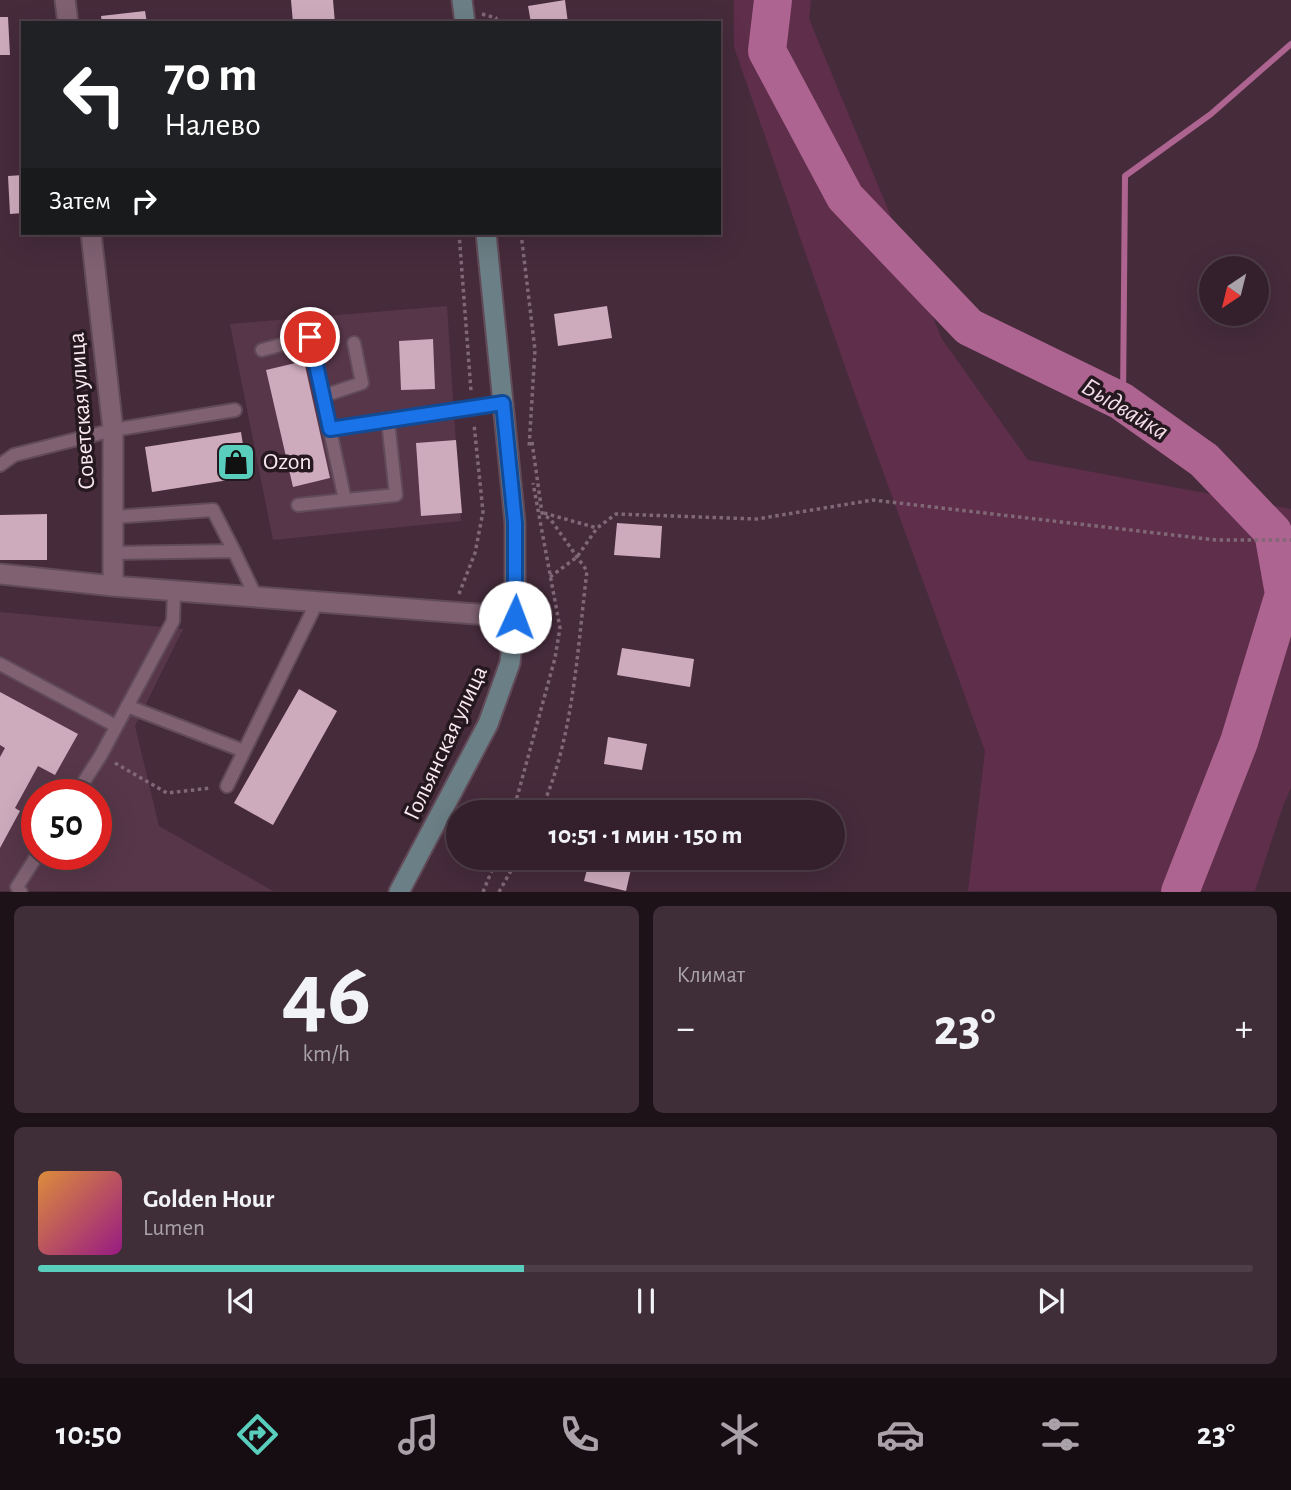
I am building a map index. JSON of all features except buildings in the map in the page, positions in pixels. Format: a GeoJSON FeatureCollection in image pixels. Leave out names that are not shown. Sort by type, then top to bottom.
{"type":"FeatureCollection","features":[{"type":"Feature","properties":{"kind":"main road"},"geometry":{"type":"LineString","coordinates":[[462,0],[465,21]]}},
{"type":"Feature","properties":{"kind":"main road","name":"Гольянская улица"},"geometry":{"type":"LineString","coordinates":[[399,891],[488,724],[510,663],[515,617],[515,523],[486,235]]}},
{"type":"Feature","properties":{"kind":"street"},"geometry":{"type":"LineString","coordinates":[[65,0],[68,21]]}},
{"type":"Feature","properties":{"kind":"street","name":"Советская улица"},"geometry":{"type":"LineString","coordinates":[[91,235],[113,430],[113,586]]}},
{"type":"Feature","properties":{"kind":"street"},"geometry":{"type":"LineString","coordinates":[[0,574],[113,586],[515,617]]}},
{"type":"Feature","properties":{"kind":"lane"},"geometry":{"type":"LineString","coordinates":[[262,350],[310,337],[345,500]]}},
{"type":"Feature","properties":{"kind":"lane"},"geometry":{"type":"LineString","coordinates":[[323,396],[362,383],[354,343]]}},
{"type":"Feature","properties":{"kind":"lane"},"geometry":{"type":"LineString","coordinates":[[330,429],[503,403]]}},
{"type":"Feature","properties":{"kind":"lane"},"geometry":{"type":"LineString","coordinates":[[0,465],[14,455],[113,430],[236,410]]}},
{"type":"Feature","properties":{"kind":"lane"},"geometry":{"type":"LineString","coordinates":[[298,505],[396,495],[388,421]]}},
{"type":"Feature","properties":{"kind":"lane"},"geometry":{"type":"LineString","coordinates":[[113,517],[213,510],[256,597]]}},
{"type":"Feature","properties":{"kind":"lane"},"geometry":{"type":"LineString","coordinates":[[113,553],[233,551]]}},
{"type":"Feature","properties":{"kind":"lane"},"geometry":{"type":"LineString","coordinates":[[86,779],[173,621],[174,591]]}},
{"type":"Feature","properties":{"kind":"lane"},"geometry":{"type":"LineString","coordinates":[[227,786],[317,601]]}},
{"type":"Feature","properties":{"kind":"lane"},"geometry":{"type":"LineString","coordinates":[[0,664],[116,726]]}},
{"type":"Feature","properties":{"kind":"lane"},"geometry":{"type":"LineString","coordinates":[[127,706],[244,751]]}},
{"type":"Feature","properties":{"kind":"lane"},"geometry":{"type":"LineString","coordinates":[[21,891],[17,887],[28,870]]}},
{"type":"Feature","properties":{"kind":"path"},"geometry":{"type":"LineString","coordinates":[[516,800],[555,658],[560,628],[529,456],[535,351],[521,235]]}},
{"type":"Feature","properties":{"kind":"path"},"geometry":{"type":"LineString","coordinates":[[503,403],[531,430]]}},
{"type":"Feature","properties":{"kind":"path"},"geometry":{"type":"LineString","coordinates":[[550,577],[577,557],[597,528],[616,514],[757,519],[873,500],[1216,540],[1291,540]]}},
{"type":"Feature","properties":{"kind":"path"},"geometry":{"type":"LineString","coordinates":[[540,513],[597,528]]}},
{"type":"Feature","properties":{"kind":"path"},"geometry":{"type":"LineString","coordinates":[[540,513],[551,520],[587,571],[572,697],[555,780],[546,800]]}},
{"type":"Feature","properties":{"kind":"path"},"geometry":{"type":"LineString","coordinates":[[117,764],[167,793],[227,786]]}},
{"type":"Feature","properties":{"kind":"path"},"geometry":{"type":"LineString","coordinates":[[483,891],[492,870]]}},
{"type":"Feature","properties":{"kind":"path"},"geometry":{"type":"LineString","coordinates":[[499,891],[511,870]]}},
{"type":"Feature","properties":{"kind":"shaded area"},"geometry":{"type":"Polygon","coordinates":[[[734,0],[811,0],[809,19],[942,339],[1028,460],[1291,509],[1291,788],[1255,891],[968,891],[985,751],[850,381],[734,47],[734,0]]]}},
{"type":"Feature","properties":{"kind":"shaded area"},"geometry":{"type":"Polygon","coordinates":[[[447,306],[461,521],[273,540],[230,324],[447,306]]]}},
{"type":"Feature","properties":{"kind":"shaded area"},"geometry":{"type":"Polygon","coordinates":[[[0,612],[183,629],[135,726],[159,826],[273,891],[0,891],[0,612]]]}},
{"type":"Feature","properties":{"kind":"waterway","name":"Быдвайка"},"geometry":{"type":"LineString","coordinates":[[773,0],[767,51],[845,197],[969,327],[1121,401],[1204,460],[1273,532],[1284,594],[1239,742],[1180,892]]}},
{"type":"Feature","properties":{"kind":"waterway"},"geometry":{"type":"LineString","coordinates":[[1123,402],[1125,176],[1211,114],[1291,44]]}},
{"type":"Feature","properties":{"kind":"place","name":"Ozon"},"geometry":{"type":"Point","coordinates":[236,462]}},
{"type":"Feature","properties":{"kind":"route"},"geometry":{"type":"LineString","coordinates":[[310,337],[330,429],[503,403],[515,523],[515,617]]}}]}
